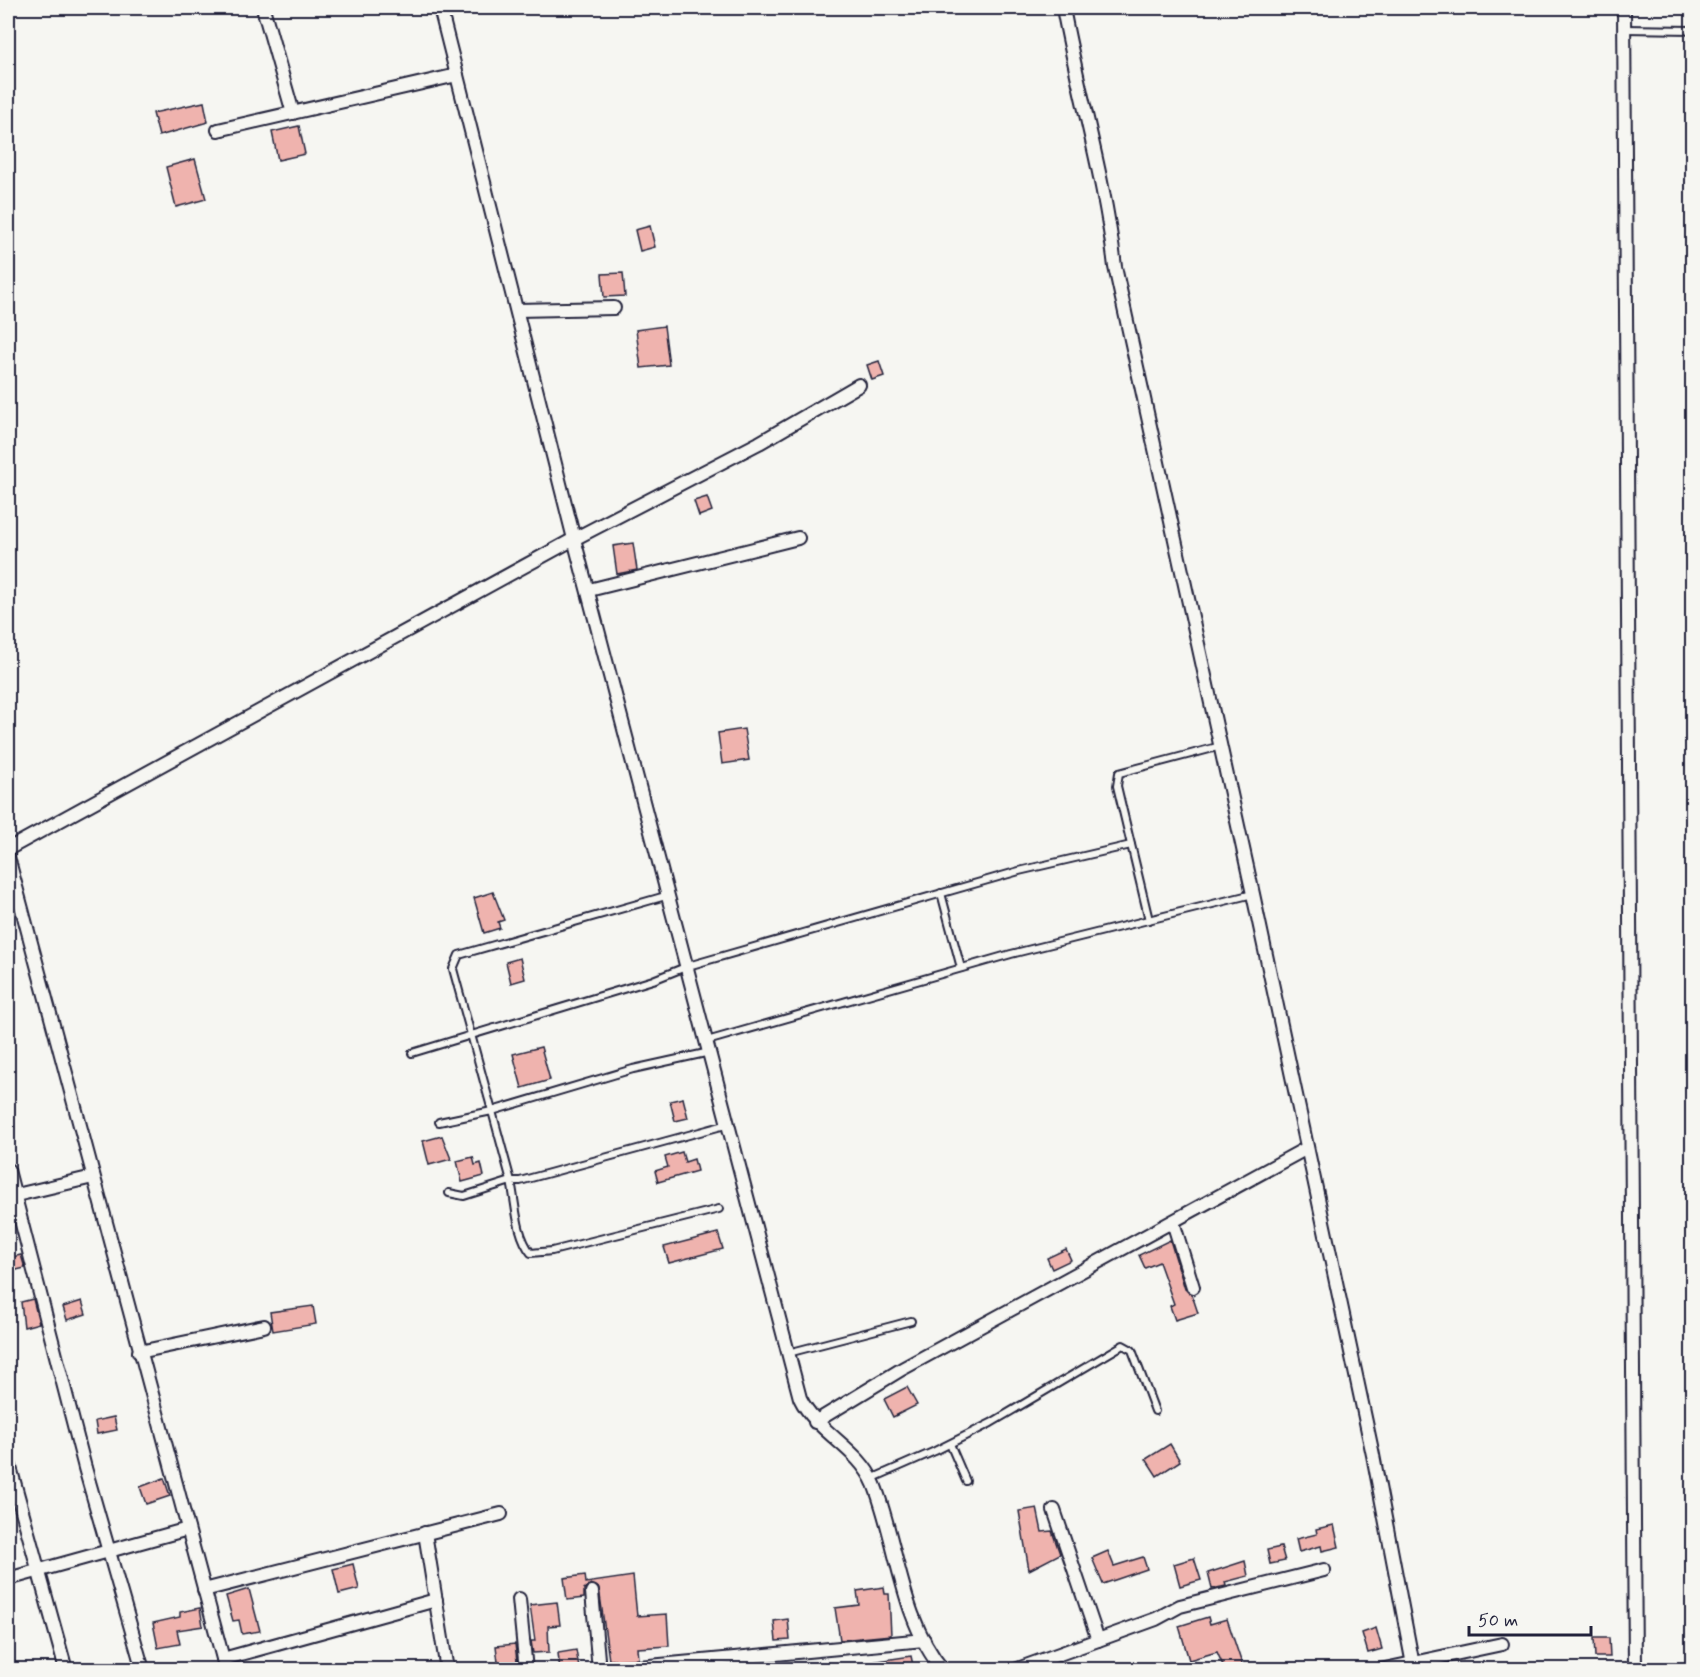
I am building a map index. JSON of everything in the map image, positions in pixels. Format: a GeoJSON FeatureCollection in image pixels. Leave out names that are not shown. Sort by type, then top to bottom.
{"type":"FeatureCollection","features":[{"type":"Feature","properties":{"kind":"street"},"geometry":{"type":"LineString","coordinates":[[263,8],[293,113]]}},
{"type":"Feature","properties":{"kind":"street"},"geometry":{"type":"LineString","coordinates":[[440,8],[574,539],[800,1398],[815,1422],[862,1463],[870,1479],[897,1567],[924,1640],[933,1658],[943,1670]]}},
{"type":"Feature","properties":{"kind":"street"},"geometry":{"type":"LineString","coordinates":[[1063,8],[1075,73],[1108,210],[1115,267],[1221,746],[1373,1455],[1413,1666]]}},
{"type":"Feature","properties":{"kind":"street"},"geometry":{"type":"LineString","coordinates":[[1624,8],[1635,1670]]}},
{"type":"Feature","properties":{"kind":"street"},"geometry":{"type":"LineString","coordinates":[[219,130],[457,75]]}},
{"type":"Feature","properties":{"kind":"street"},"geometry":{"type":"LineString","coordinates":[[517,310],[614,308]]}},
{"type":"Feature","properties":{"kind":"street"},"geometry":{"type":"LineString","coordinates":[[8,849],[574,539],[759,443],[860,385]]}},
{"type":"Feature","properties":{"kind":"street"},"geometry":{"type":"LineString","coordinates":[[589,590],[798,538]]}},
{"type":"Feature","properties":{"kind":"street"},"geometry":{"type":"LineString","coordinates":[[8,857],[139,1352],[225,1664],[436,1600]]}},
{"type":"Feature","properties":{"kind":"street"},"geometry":{"type":"LineString","coordinates":[[815,1422],[922,1358],[1307,1148]]}},
{"type":"Feature","properties":{"kind":"street"},"geometry":{"type":"LineString","coordinates":[[8,1170],[11,1196],[143,1670]]}},
{"type":"Feature","properties":{"kind":"street"},"geometry":{"type":"LineString","coordinates":[[11,1196],[93,1177]]}},
{"type":"Feature","properties":{"kind":"street"},"geometry":{"type":"LineString","coordinates":[[1173,1222],[1193,1287]]}},
{"type":"Feature","properties":{"kind":"street"},"geometry":{"type":"LineString","coordinates":[[139,1352],[264,1326]]}},
{"type":"Feature","properties":{"kind":"street"},"geometry":{"type":"LineString","coordinates":[[8,1460],[66,1670]]}},
{"type":"Feature","properties":{"kind":"street"},"geometry":{"type":"LineString","coordinates":[[1054,1509],[1098,1640]]}},
{"type":"Feature","properties":{"kind":"street"},"geometry":{"type":"LineString","coordinates":[[204,1590],[501,1514]]}},
{"type":"Feature","properties":{"kind":"street"},"geometry":{"type":"LineString","coordinates":[[8,1579],[188,1529]]}},
{"type":"Feature","properties":{"kind":"street"},"geometry":{"type":"LineString","coordinates":[[425,1533],[447,1670]]}},
{"type":"Feature","properties":{"kind":"street"},"geometry":{"type":"LineString","coordinates":[[1015,1670],[1156,1619],[1180,1606],[1324,1570]]}},
{"type":"Feature","properties":{"kind":"street"},"geometry":{"type":"LineString","coordinates":[[592,1592],[599,1670]]}},
{"type":"Feature","properties":{"kind":"street"},"geometry":{"type":"LineString","coordinates":[[519,1599],[525,1670]]}},
{"type":"Feature","properties":{"kind":"street"},"geometry":{"type":"LineString","coordinates":[[607,1670],[924,1640]]}},
{"type":"Feature","properties":{"kind":"street"},"geometry":{"type":"LineString","coordinates":[[1380,1670],[1413,1666],[1502,1644]]}},
{"type":"Feature","properties":{"kind":"lane"},"geometry":{"type":"LineString","coordinates":[[1624,29],[1692,30]]}},
{"type":"Feature","properties":{"kind":"lane"},"geometry":{"type":"LineString","coordinates":[[1149,920],[1117,786],[1119,773],[1221,746]]}},
{"type":"Feature","properties":{"kind":"lane"},"geometry":{"type":"LineString","coordinates":[[412,1053],[653,980],[687,966],[941,893],[1131,845]]}},
{"type":"Feature","properties":{"kind":"lane"},"geometry":{"type":"LineString","coordinates":[[941,893],[961,968]]}},
{"type":"Feature","properties":{"kind":"lane"},"geometry":{"type":"LineString","coordinates":[[440,1122],[492,1111],[961,968],[1253,894]]}},
{"type":"Feature","properties":{"kind":"lane"},"geometry":{"type":"LineString","coordinates":[[669,895],[459,955],[453,969],[511,1181],[520,1227],[525,1245],[531,1253],[552,1251],[719,1209]]}},
{"type":"Feature","properties":{"kind":"lane"},"geometry":{"type":"LineString","coordinates":[[449,1193],[464,1196],[511,1181],[729,1124]]}},
{"type":"Feature","properties":{"kind":"lane"},"geometry":{"type":"LineString","coordinates":[[788,1353],[911,1321]]}},
{"type":"Feature","properties":{"kind":"lane"},"geometry":{"type":"LineString","coordinates":[[870,1479],[950,1444],[991,1423],[1123,1345],[1132,1350],[1155,1411]]}},
{"type":"Feature","properties":{"kind":"lane"},"geometry":{"type":"LineString","coordinates":[[950,1444],[966,1481]]}},
{"type":"Feature","properties":{"kind":"building"},"geometry":{"type":"Polygon","coordinates":[[[204,102],[208,122],[159,136],[153,113],[204,102]]]}},
{"type":"Feature","properties":{"kind":"building"},"geometry":{"type":"Polygon","coordinates":[[[299,126],[305,154],[278,160],[272,132],[299,126]]]}},
{"type":"Feature","properties":{"kind":"building"},"geometry":{"type":"Polygon","coordinates":[[[195,159],[206,199],[176,207],[166,167],[195,159]]]}},
{"type":"Feature","properties":{"kind":"building"},"geometry":{"type":"Polygon","coordinates":[[[650,226],[655,247],[640,251],[635,230],[650,226]]]}},
{"type":"Feature","properties":{"kind":"building"},"geometry":{"type":"Polygon","coordinates":[[[623,273],[625,296],[604,297],[602,274],[623,273]]]}},
{"type":"Feature","properties":{"kind":"building"},"geometry":{"type":"Polygon","coordinates":[[[664,326],[669,365],[641,368],[636,330],[664,326]]]}},
{"type":"Feature","properties":{"kind":"building"},"geometry":{"type":"Polygon","coordinates":[[[879,361],[884,376],[872,380],[867,365],[879,361]]]}},
{"type":"Feature","properties":{"kind":"building"},"geometry":{"type":"Polygon","coordinates":[[[707,497],[712,511],[699,516],[694,501],[707,497]]]}},
{"type":"Feature","properties":{"kind":"building"},"geometry":{"type":"Polygon","coordinates":[[[633,543],[637,570],[617,574],[613,546],[633,543]]]}},
{"type":"Feature","properties":{"kind":"building"},"geometry":{"type":"Polygon","coordinates":[[[744,729],[749,760],[722,764],[718,733],[744,729]]]}},
{"type":"Feature","properties":{"kind":"building"},"geometry":{"type":"Polygon","coordinates":[[[493,892],[504,920],[498,922],[500,928],[484,933],[474,898],[493,892]]]}},
{"type":"Feature","properties":{"kind":"building"},"geometry":{"type":"Polygon","coordinates":[[[520,958],[525,979],[511,983],[506,962],[520,958]]]}},
{"type":"Feature","properties":{"kind":"building"},"geometry":{"type":"Polygon","coordinates":[[[541,1047],[550,1080],[522,1088],[513,1054],[541,1047]]]}},
{"type":"Feature","properties":{"kind":"building"},"geometry":{"type":"Polygon","coordinates":[[[683,1098],[688,1118],[675,1121],[670,1101],[683,1098]]]}},
{"type":"Feature","properties":{"kind":"building"},"geometry":{"type":"Polygon","coordinates":[[[442,1136],[451,1159],[429,1165],[423,1141],[442,1136]]]}},
{"type":"Feature","properties":{"kind":"building"},"geometry":{"type":"Polygon","coordinates":[[[682,1152],[685,1162],[694,1159],[697,1171],[658,1182],[655,1171],[668,1167],[665,1157],[682,1152]]]}},
{"type":"Feature","properties":{"kind":"building"},"geometry":{"type":"Polygon","coordinates":[[[473,1157],[475,1165],[481,1163],[484,1176],[462,1182],[457,1161],[473,1157]]]}},
{"type":"Feature","properties":{"kind":"building"},"geometry":{"type":"Polygon","coordinates":[[[718,1233],[723,1249],[669,1263],[664,1247],[718,1233]]]}},
{"type":"Feature","properties":{"kind":"building"},"geometry":{"type":"Polygon","coordinates":[[[1170,1240],[1185,1289],[1192,1295],[1198,1313],[1175,1320],[1170,1306],[1174,1304],[1159,1262],[1145,1268],[1139,1255],[1170,1240]]]}},
{"type":"Feature","properties":{"kind":"building"},"geometry":{"type":"Polygon","coordinates":[[[1066,1249],[1071,1260],[1052,1269],[1047,1258],[1066,1249]]]}},
{"type":"Feature","properties":{"kind":"building"},"geometry":{"type":"Polygon","coordinates":[[[21,1255],[25,1268],[8,1272],[8,1258],[21,1255]]]}},
{"type":"Feature","properties":{"kind":"building"},"geometry":{"type":"Polygon","coordinates":[[[33,1299],[39,1323],[24,1327],[21,1302],[33,1299]]]}},
{"type":"Feature","properties":{"kind":"building"},"geometry":{"type":"Polygon","coordinates":[[[82,1301],[86,1314],[67,1320],[63,1307],[82,1301]]]}},
{"type":"Feature","properties":{"kind":"building"},"geometry":{"type":"Polygon","coordinates":[[[313,1306],[316,1324],[273,1331],[270,1312],[313,1306]]]}},
{"type":"Feature","properties":{"kind":"building"},"geometry":{"type":"Polygon","coordinates":[[[907,1387],[917,1405],[893,1417],[884,1399],[907,1387]]]}},
{"type":"Feature","properties":{"kind":"building"},"geometry":{"type":"Polygon","coordinates":[[[114,1417],[117,1430],[97,1434],[95,1421],[114,1417]]]}},
{"type":"Feature","properties":{"kind":"building"},"geometry":{"type":"Polygon","coordinates":[[[1170,1444],[1180,1461],[1157,1476],[1146,1459],[1170,1444]]]}},
{"type":"Feature","properties":{"kind":"building"},"geometry":{"type":"Polygon","coordinates":[[[164,1478],[170,1496],[146,1504],[140,1487],[164,1478]]]}},
{"type":"Feature","properties":{"kind":"building"},"geometry":{"type":"Polygon","coordinates":[[[1037,1508],[1042,1532],[1052,1531],[1060,1554],[1029,1570],[1019,1511],[1037,1508]]]}},
{"type":"Feature","properties":{"kind":"building"},"geometry":{"type":"Polygon","coordinates":[[[1334,1525],[1339,1547],[1322,1551],[1321,1546],[1299,1552],[1296,1539],[1317,1534],[1316,1529],[1334,1525]]]}},
{"type":"Feature","properties":{"kind":"building"},"geometry":{"type":"Polygon","coordinates":[[[1281,1547],[1285,1561],[1270,1564],[1267,1550],[1281,1547]]]}},
{"type":"Feature","properties":{"kind":"building"},"geometry":{"type":"Polygon","coordinates":[[[1108,1551],[1114,1566],[1143,1557],[1147,1569],[1103,1584],[1092,1558],[1108,1551]]]}},
{"type":"Feature","properties":{"kind":"building"},"geometry":{"type":"Polygon","coordinates":[[[1194,1558],[1201,1580],[1180,1586],[1174,1564],[1194,1558]]]}},
{"type":"Feature","properties":{"kind":"building"},"geometry":{"type":"Polygon","coordinates":[[[1245,1561],[1248,1576],[1225,1582],[1226,1586],[1212,1589],[1208,1573],[1245,1561]]]}},
{"type":"Feature","properties":{"kind":"building"},"geometry":{"type":"Polygon","coordinates":[[[353,1564],[359,1589],[339,1594],[333,1569],[353,1564]]]}},
{"type":"Feature","properties":{"kind":"building"},"geometry":{"type":"Polygon","coordinates":[[[585,1575],[586,1583],[633,1576],[637,1616],[667,1614],[669,1646],[637,1648],[638,1659],[609,1660],[599,1588],[591,1584],[584,1589],[584,1598],[567,1600],[564,1578],[585,1575]]]}},
{"type":"Feature","properties":{"kind":"building"},"geometry":{"type":"Polygon","coordinates":[[[884,1587],[885,1594],[889,1594],[891,1635],[840,1640],[835,1608],[859,1605],[857,1591],[884,1587]]]}},
{"type":"Feature","properties":{"kind":"building"},"geometry":{"type":"Polygon","coordinates":[[[249,1589],[260,1631],[242,1634],[239,1620],[233,1621],[226,1596],[249,1589]]]}},
{"type":"Feature","properties":{"kind":"building"},"geometry":{"type":"Polygon","coordinates":[[[557,1602],[560,1625],[548,1626],[549,1652],[533,1653],[531,1641],[535,1641],[530,1605],[557,1602]]]}},
{"type":"Feature","properties":{"kind":"building"},"geometry":{"type":"Polygon","coordinates":[[[200,1608],[203,1626],[177,1630],[180,1644],[158,1648],[153,1623],[180,1617],[180,1612],[200,1608]]]}},
{"type":"Feature","properties":{"kind":"building"},"geometry":{"type":"Polygon","coordinates":[[[1208,1617],[1210,1624],[1227,1619],[1244,1670],[1225,1670],[1217,1652],[1189,1660],[1179,1626],[1208,1617]]]}},
{"type":"Feature","properties":{"kind":"building"},"geometry":{"type":"Polygon","coordinates":[[[788,1619],[790,1640],[776,1641],[774,1621],[788,1619]]]}},
{"type":"Feature","properties":{"kind":"building"},"geometry":{"type":"Polygon","coordinates":[[[1376,1628],[1382,1649],[1368,1653],[1362,1633],[1376,1628]]]}},
{"type":"Feature","properties":{"kind":"building"},"geometry":{"type":"Polygon","coordinates":[[[1594,1638],[1609,1638],[1610,1657],[1595,1657],[1594,1638]]]}},
{"type":"Feature","properties":{"kind":"building"},"geometry":{"type":"Polygon","coordinates":[[[515,1644],[518,1670],[499,1670],[496,1646],[515,1644]]]}},
{"type":"Feature","properties":{"kind":"building"},"geometry":{"type":"Polygon","coordinates":[[[576,1650],[579,1668],[560,1670],[558,1653],[576,1650]]]}},
{"type":"Feature","properties":{"kind":"building"},"geometry":{"type":"Polygon","coordinates":[[[911,1656],[914,1670],[873,1670],[872,1662],[911,1656]]]}}]}
